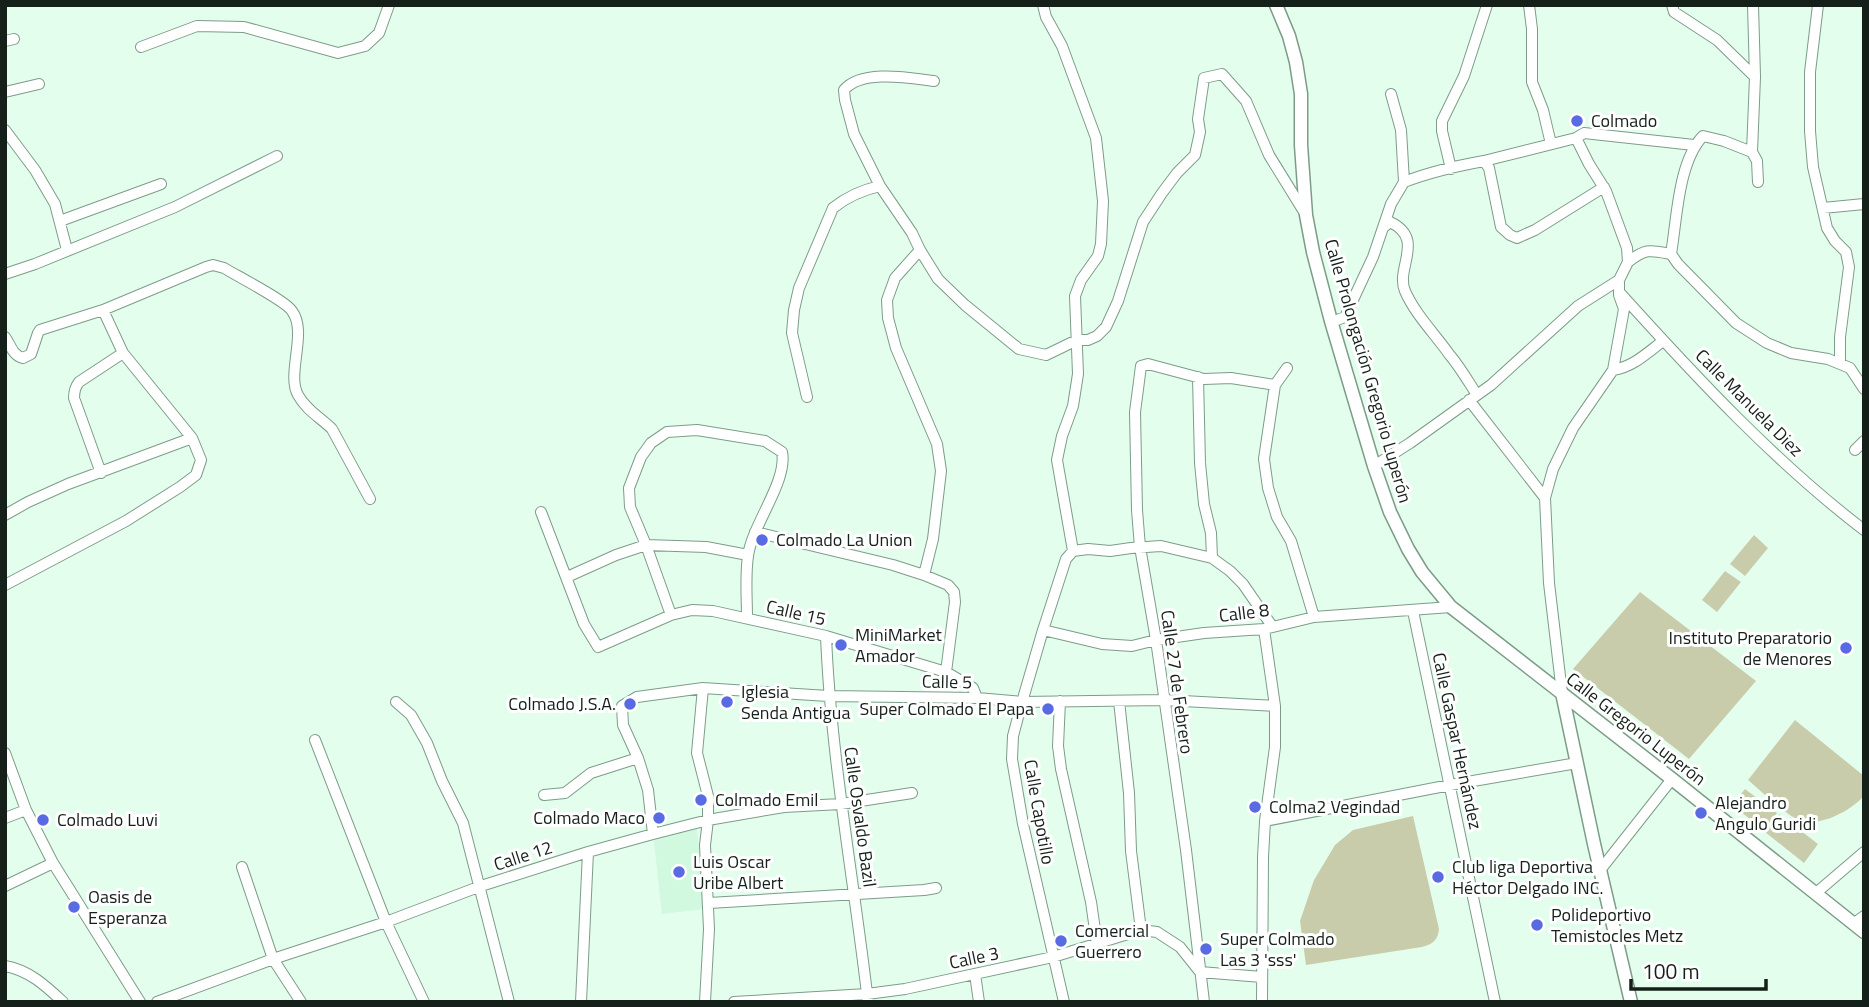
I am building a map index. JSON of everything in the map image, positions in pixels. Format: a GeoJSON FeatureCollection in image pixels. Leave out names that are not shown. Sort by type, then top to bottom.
{"type":"FeatureCollection","features":[{"type":"Feature","properties":{"kind":"street"},"geometry":{"type":"LineString","coordinates":[[141,47],[197,26],[244,27],[338,52],[365,46],[379,33],[389,5]]}},
{"type":"Feature","properties":{"kind":"street"},"geometry":{"type":"LineString","coordinates":[[1043,5],[1046,17],[1062,46],[1096,138],[1103,201],[1098,256],[1081,280],[1075,296],[1079,374],[1073,406],[1057,460],[1073,551],[1111,551],[1161,546],[1212,558],[1243,584],[1268,627],[1275,706],[1275,747],[1265,821],[1262,1002]]}},
{"type":"Feature","properties":{"kind":"street","name":"Calle Prolongación Gregorio Luperón"},"geometry":{"type":"LineString","coordinates":[[1276,5],[1289,36],[1301,94],[1301,145],[1306,215],[1331,321],[1390,512],[1422,572],[1451,607]]}},
{"type":"Feature","properties":{"kind":"street"},"geometry":{"type":"LineString","coordinates":[[1451,169],[1442,121],[1464,76],[1487,5]]}},
{"type":"Feature","properties":{"kind":"street"},"geometry":{"type":"LineString","coordinates":[[1529,5],[1532,82],[1543,110],[1551,144]]}},
{"type":"Feature","properties":{"kind":"street"},"geometry":{"type":"LineString","coordinates":[[1672,5],[1674,12],[1717,40],[1755,76]]}},
{"type":"Feature","properties":{"kind":"street"},"geometry":{"type":"LineString","coordinates":[[1753,5],[1755,76],[1752,152],[1757,161],[1758,182]]}},
{"type":"Feature","properties":{"kind":"street"},"geometry":{"type":"LineString","coordinates":[[1818,5],[1810,72],[1810,131],[1813,167],[1827,228],[1846,252],[1849,267],[1840,337],[1840,364]]}},
{"type":"Feature","properties":{"kind":"street"},"geometry":{"type":"LineString","coordinates":[[934,81],[883,75],[850,84],[844,90],[854,134],[880,186],[912,233],[937,279],[1019,349],[1046,355],[1077,340],[1088,340],[1097,336],[1106,327],[1118,301],[1143,222],[1161,192],[1195,155],[1200,132],[1198,119],[1204,78],[1222,74],[1246,101],[1269,155],[1306,215]]}},
{"type":"Feature","properties":{"kind":"street"},"geometry":{"type":"LineString","coordinates":[[5,92],[39,84]]}},
{"type":"Feature","properties":{"kind":"street"},"geometry":{"type":"LineString","coordinates":[[1331,321],[1345,317],[1373,257],[1391,204],[1404,182],[1401,131],[1391,94]]}},
{"type":"Feature","properties":{"kind":"street"},"geometry":{"type":"LineString","coordinates":[[5,130],[35,170],[55,204],[66,250]]}},
{"type":"Feature","properties":{"kind":"street"},"geometry":{"type":"LineString","coordinates":[[1404,182],[1434,171],[1576,138],[1584,133],[1694,145]]}},
{"type":"Feature","properties":{"kind":"street"},"geometry":{"type":"LineString","coordinates":[[1752,152],[1703,136],[1694,145],[1682,182],[1671,254],[1736,323],[1767,343],[1791,353],[1828,359],[1850,368],[1864,389]]}},
{"type":"Feature","properties":{"kind":"street"},"geometry":{"type":"LineString","coordinates":[[1576,138],[1604,187],[1627,248],[1628,262]]}},
{"type":"Feature","properties":{"kind":"street"},"geometry":{"type":"LineString","coordinates":[[5,274],[175,207],[277,156]]}},
{"type":"Feature","properties":{"kind":"street"},"geometry":{"type":"LineString","coordinates":[[1484,161],[1489,168],[1501,227],[1510,236],[1517,238],[1535,230],[1604,187]]}},
{"type":"Feature","properties":{"kind":"street"},"geometry":{"type":"LineString","coordinates":[[60,221],[161,184]]}},
{"type":"Feature","properties":{"kind":"street"},"geometry":{"type":"LineString","coordinates":[[807,397],[792,333],[799,288],[834,208],[855,193],[880,186]]}},
{"type":"Feature","properties":{"kind":"street"},"geometry":{"type":"LineString","coordinates":[[1823,208],[1864,204]]}},
{"type":"Feature","properties":{"kind":"street"},"geometry":{"type":"LineString","coordinates":[[1384,227],[1390,222],[1404,232],[1408,242],[1403,287],[1415,310],[1452,357],[1473,398],[1545,498]]}},
{"type":"Feature","properties":{"kind":"street"},"geometry":{"type":"LineString","coordinates":[[920,250],[895,278],[887,300],[888,318],[896,348],[937,444],[941,471],[933,539],[924,575]]}},
{"type":"Feature","properties":{"kind":"street"},"geometry":{"type":"LineString","coordinates":[[1631,1002],[1562,693],[1549,583],[1545,498],[1553,469],[1573,428],[1613,370],[1624,309],[1619,295],[1619,280],[1628,262],[1640,252],[1650,250],[1671,254]]}},
{"type":"Feature","properties":{"kind":"street"},"geometry":{"type":"LineString","coordinates":[[5,337],[14,354],[23,358],[31,354],[40,330],[103,310],[206,267],[213,265],[224,268],[291,308],[299,326],[296,393],[312,413],[332,429],[370,499]]}},
{"type":"Feature","properties":{"kind":"street"},"geometry":{"type":"LineString","coordinates":[[1374,466],[1491,385],[1578,306],[1619,280]]}},
{"type":"Feature","properties":{"kind":"street","name":"Calle Manuela Diez"},"geometry":{"type":"LineString","coordinates":[[1619,291],[1664,341],[1787,465],[1864,530]]}},
{"type":"Feature","properties":{"kind":"street"},"geometry":{"type":"LineString","coordinates":[[5,585],[126,521],[196,475],[201,460],[192,438],[123,354],[103,310]]}},
{"type":"Feature","properties":{"kind":"street"},"geometry":{"type":"LineString","coordinates":[[1613,370],[1625,368],[1664,341]]}},
{"type":"Feature","properties":{"kind":"street"},"geometry":{"type":"LineString","coordinates":[[101,473],[74,394],[79,382],[123,354]]}},
{"type":"Feature","properties":{"kind":"street","name":"Calle 27 de Febrero"},"geometry":{"type":"LineString","coordinates":[[1198,377],[1148,363],[1141,366],[1135,412],[1140,547],[1156,640],[1205,1002]]}},
{"type":"Feature","properties":{"kind":"street"},"geometry":{"type":"LineString","coordinates":[[1287,368],[1275,384],[1264,459],[1268,488],[1277,517],[1291,541],[1314,617]]}},
{"type":"Feature","properties":{"kind":"street"},"geometry":{"type":"LineString","coordinates":[[1212,558],[1211,533],[1203,504],[1198,377],[1275,384]]}},
{"type":"Feature","properties":{"kind":"street"},"geometry":{"type":"LineString","coordinates":[[671,615],[629,507],[629,488],[641,457],[651,443],[667,432],[697,430],[765,441],[782,452],[784,461],[748,555],[747,618]]}},
{"type":"Feature","properties":{"kind":"street"},"geometry":{"type":"LineString","coordinates":[[5,515],[28,502],[192,438]]}},
{"type":"Feature","properties":{"kind":"street"},"geometry":{"type":"LineString","coordinates":[[1855,450],[1864,441]]}},
{"type":"Feature","properties":{"kind":"street"},"geometry":{"type":"LineString","coordinates":[[541,512],[567,577],[615,555],[646,545],[706,547],[748,555]]}},
{"type":"Feature","properties":{"kind":"street"},"geometry":{"type":"LineString","coordinates":[[755,532],[892,565],[948,585],[954,592],[956,602],[946,671]]}},
{"type":"Feature","properties":{"kind":"street","name":"Calle Capotillo"},"geometry":{"type":"LineString","coordinates":[[1064,1002],[1023,824],[1012,759],[1013,736],[1042,630],[1066,559],[1073,551]]}},
{"type":"Feature","properties":{"kind":"street","name":"Calle 15"},"geometry":{"type":"LineString","coordinates":[[567,577],[584,624],[598,647],[671,615],[692,610],[713,611],[826,636],[946,671],[974,688],[977,698]]}},
{"type":"Feature","properties":{"kind":"street","name":"Calle 8"},"geometry":{"type":"LineString","coordinates":[[1042,630],[1102,644],[1132,646],[1204,633],[1268,627],[1314,617],[1451,607]]}},
{"type":"Feature","properties":{"kind":"street","name":"Calle Gregorio Luperón"},"geometry":{"type":"LineString","coordinates":[[1451,607],[1815,893],[1860,924]]}},
{"type":"Feature","properties":{"kind":"street","name":"Calle Gaspar Hernández"},"geometry":{"type":"LineString","coordinates":[[1413,611],[1495,1002]]}},
{"type":"Feature","properties":{"kind":"street","name":"Calle Osvaldo Bazil"},"geometry":{"type":"LineString","coordinates":[[826,636],[828,696],[867,998]]}},
{"type":"Feature","properties":{"kind":"street"},"geometry":{"type":"LineString","coordinates":[[703,688],[697,753],[708,796],[705,845],[709,903],[705,1002]]}},
{"type":"Feature","properties":{"kind":"street","name":"Calle 5"},"geometry":{"type":"LineString","coordinates":[[638,758],[623,725],[622,706],[637,697],[703,688],[828,696],[977,698],[1021,702],[1164,700],[1275,706]]}},
{"type":"Feature","properties":{"kind":"street"},"geometry":{"type":"LineString","coordinates":[[1060,701],[1058,746],[1061,769],[1091,902],[1097,944]]}},
{"type":"Feature","properties":{"kind":"street"},"geometry":{"type":"LineString","coordinates":[[1119,701],[1129,793],[1130,851],[1142,930],[1157,932],[1180,947],[1200,972],[1262,977]]}},
{"type":"Feature","properties":{"kind":"street"},"geometry":{"type":"LineString","coordinates":[[396,702],[411,715],[427,743],[463,823],[509,1002]]}},
{"type":"Feature","properties":{"kind":"street"},"geometry":{"type":"LineString","coordinates":[[315,740],[386,922],[424,1002]]}},
{"type":"Feature","properties":{"kind":"street"},"geometry":{"type":"LineString","coordinates":[[544,795],[565,793],[591,773],[638,758],[648,790],[653,834]]}},
{"type":"Feature","properties":{"kind":"street"},"geometry":{"type":"LineString","coordinates":[[6,760],[26,810],[54,863],[140,1002]]}},
{"type":"Feature","properties":{"kind":"street"},"geometry":{"type":"LineString","coordinates":[[1265,821],[1577,763]]}},
{"type":"Feature","properties":{"kind":"street"},"geometry":{"type":"LineString","coordinates":[[1601,869],[1672,779]]}},
{"type":"Feature","properties":{"kind":"street","name":"Calle 12"},"geometry":{"type":"LineString","coordinates":[[157,1002],[481,886],[653,834],[708,820],[784,807],[841,804],[912,793]]}},
{"type":"Feature","properties":{"kind":"street"},"geometry":{"type":"LineString","coordinates":[[5,818],[26,810]]}},
{"type":"Feature","properties":{"kind":"street"},"geometry":{"type":"LineString","coordinates":[[581,1002],[588,852]]}},
{"type":"Feature","properties":{"kind":"street"},"geometry":{"type":"LineString","coordinates":[[1815,893],[1864,852]]}},
{"type":"Feature","properties":{"kind":"street"},"geometry":{"type":"LineString","coordinates":[[5,886],[54,863]]}},
{"type":"Feature","properties":{"kind":"street"},"geometry":{"type":"LineString","coordinates":[[242,867],[273,959],[301,1002]]}},
{"type":"Feature","properties":{"kind":"street"},"geometry":{"type":"LineString","coordinates":[[709,903],[936,888]]}},
{"type":"Feature","properties":{"kind":"street","name":"Calle 3"},"geometry":{"type":"LineString","coordinates":[[734,1002],[867,998],[1053,957],[1142,930]]}},
{"type":"Feature","properties":{"kind":"street"},"geometry":{"type":"LineString","coordinates":[[5,966],[26,973],[63,1002]]}},
{"type":"Feature","properties":{"kind":"street"},"geometry":{"type":"LineString","coordinates":[[975,974],[979,1002]]}},
{"type":"Feature","properties":{"kind":"shaded area"},"geometry":{"type":"Polygon","coordinates":[[[1754,535],[1768,548],[1745,576],[1730,564],[1754,535]]]}},
{"type":"Feature","properties":{"kind":"shaded area"},"geometry":{"type":"Polygon","coordinates":[[[1725,571],[1741,582],[1717,612],[1702,600],[1725,571]]]}},
{"type":"Feature","properties":{"kind":"shaded area"},"geometry":{"type":"Polygon","coordinates":[[[1640,592],[1756,681],[1689,759],[1573,669],[1640,592]]]}},
{"type":"Feature","properties":{"kind":"shaded area"},"geometry":{"type":"Polygon","coordinates":[[[1795,720],[1864,776],[1864,796],[1832,818],[1813,822],[1795,818],[1748,780],[1795,720]]]}},
{"type":"Feature","properties":{"kind":"shaded area"},"geometry":{"type":"Polygon","coordinates":[[[1745,789],[1777,813],[1764,830],[1732,805],[1745,789]]]}},
{"type":"Feature","properties":{"kind":"shaded area"},"geometry":{"type":"Polygon","coordinates":[[[1779,814],[1818,844],[1804,863],[1765,832],[1779,814]]]}},
{"type":"Feature","properties":{"kind":"shaded area"},"geometry":{"type":"Polygon","coordinates":[[[1413,816],[1439,929],[1436,939],[1422,947],[1306,965],[1300,921],[1314,880],[1335,845],[1353,830],[1413,816]]]}},
{"type":"Feature","properties":{"kind":"shaded area","name":"Luis Oscar Uribe Albert"},"geometry":{"type":"Polygon","coordinates":[[[697,829],[705,909],[662,914],[653,834],[697,829]]]}},
{"type":"Feature","properties":{"kind":"place","name":"Colmado"},"geometry":{"type":"Point","coordinates":[1577,121]}},
{"type":"Feature","properties":{"kind":"place","name":"Colmado La Union"},"geometry":{"type":"Point","coordinates":[762,540]}},
{"type":"Feature","properties":{"kind":"place","name":"MiniMarket Amador"},"geometry":{"type":"Point","coordinates":[841,645]}},
{"type":"Feature","properties":{"kind":"place","name":"Instituto Preparatorio de Menores"},"geometry":{"type":"Point","coordinates":[1846,648]}},
{"type":"Feature","properties":{"kind":"place","name":"Iglesia Senda Antigua"},"geometry":{"type":"Point","coordinates":[727,702]}},
{"type":"Feature","properties":{"kind":"place","name":"Colmado J.S.A."},"geometry":{"type":"Point","coordinates":[630,704]}},
{"type":"Feature","properties":{"kind":"place","name":"Super Colmado El Papa"},"geometry":{"type":"Point","coordinates":[1048,709]}},
{"type":"Feature","properties":{"kind":"place","name":"Colmado Emil"},"geometry":{"type":"Point","coordinates":[701,800]}},
{"type":"Feature","properties":{"kind":"place","name":"Colma2 Vegindad"},"geometry":{"type":"Point","coordinates":[1255,807]}},
{"type":"Feature","properties":{"kind":"place","name":"Alejandro Angulo Guridi"},"geometry":{"type":"Point","coordinates":[1701,813]}},
{"type":"Feature","properties":{"kind":"place","name":"Colmado Maco"},"geometry":{"type":"Point","coordinates":[659,818]}},
{"type":"Feature","properties":{"kind":"place","name":"Colmado Luvi"},"geometry":{"type":"Point","coordinates":[43,820]}},
{"type":"Feature","properties":{"kind":"place","name":"Luis Oscar Uribe Albert"},"geometry":{"type":"Point","coordinates":[679,872]}},
{"type":"Feature","properties":{"kind":"place","name":"Club liga Deportiva Héctor Delgado INC."},"geometry":{"type":"Point","coordinates":[1438,877]}},
{"type":"Feature","properties":{"kind":"place","name":"Oasis de Esperanza"},"geometry":{"type":"Point","coordinates":[74,907]}},
{"type":"Feature","properties":{"kind":"place","name":"Polideportivo Temistocles Metz"},"geometry":{"type":"Point","coordinates":[1537,925]}},
{"type":"Feature","properties":{"kind":"place","name":"Comercial Guerrero"},"geometry":{"type":"Point","coordinates":[1061,941]}},
{"type":"Feature","properties":{"kind":"place","name":"Super Colmado Las 3 'sss'"},"geometry":{"type":"Point","coordinates":[1206,949]}}]}
